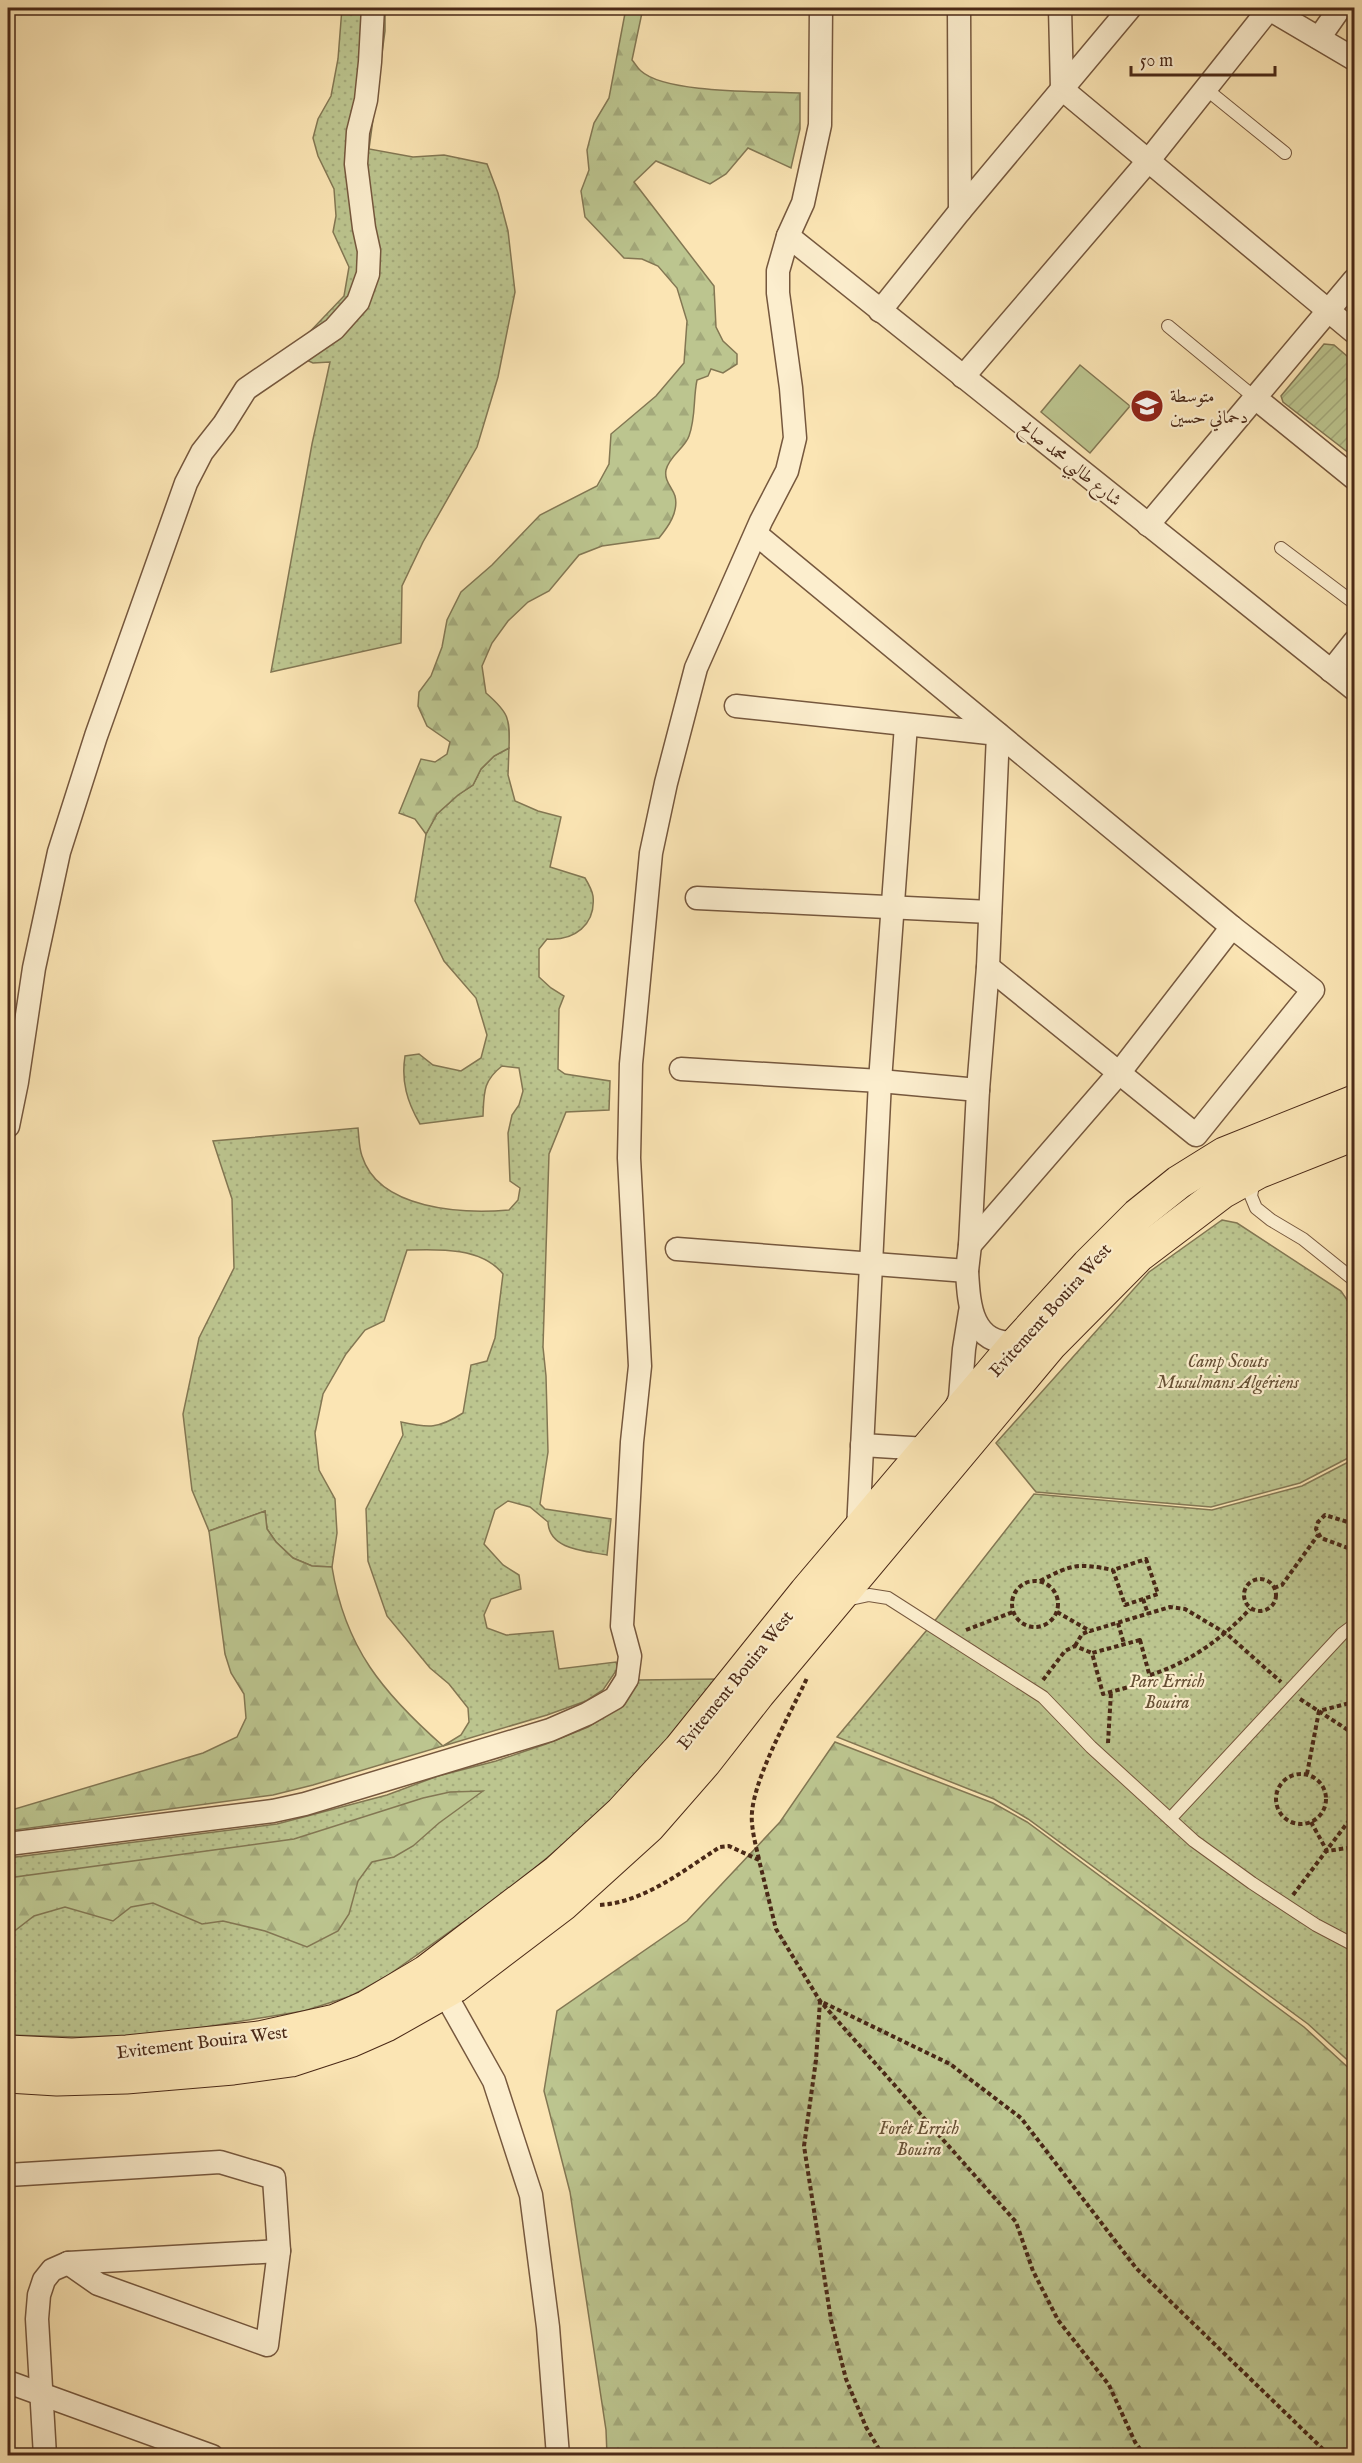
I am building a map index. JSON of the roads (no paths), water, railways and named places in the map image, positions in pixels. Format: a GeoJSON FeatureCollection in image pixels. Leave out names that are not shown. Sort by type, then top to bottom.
{"type":"FeatureCollection","features":[{"type":"Feature","properties":{"kind":"highway","name":"Evitement Bouira West"},"geometry":{"type":"LineString","coordinates":[[8,2052],[72,2055],[127,2052],[268,2037],[335,2021],[367,2007],[426,1972],[557,1872],[622,1812],[680,1749],[858,1530],[1017,1343],[1088,1265],[1138,1215],[1179,1182],[1224,1154],[1354,1102]]}},
{"type":"Feature","properties":{"kind":"highway","name":"Evitement Bouira West"},"geometry":{"type":"LineString","coordinates":[[8,2076],[57,2079],[126,2077],[233,2068],[291,2060],[352,2040],[386,2025],[444,1992],[563,1904],[649,1826],[704,1763],[758,1694],[1050,1345],[1139,1255],[1195,1210],[1258,1172],[1354,1134]]}},
{"type":"Feature","properties":{"kind":"street"},"geometry":{"type":"LineString","coordinates":[[8,1125],[17,1082],[39,938],[59,852],[105,708],[186,483],[202,452],[224,424],[246,389],[334,329],[358,302],[368,274],[369,251],[356,164],[358,132],[366,100],[373,8]]}},
{"type":"Feature","properties":{"kind":"street"},"geometry":{"type":"LineString","coordinates":[[8,1844],[273,1811],[305,1804],[550,1730],[587,1714],[615,1698],[627,1679],[630,1656],[622,1626],[632,1442],[640,1366],[629,1158],[631,1064],[651,853],[696,668],[787,471],[795,438],[791,388],[778,293],[778,271],[788,236],[803,203],[820,125],[821,8]]}},
{"type":"Feature","properties":{"kind":"street"},"geometry":{"type":"LineString","coordinates":[[959,8],[960,211]]}},
{"type":"Feature","properties":{"kind":"street"},"geometry":{"type":"LineString","coordinates":[[1060,8],[1062,89],[1354,332]]}},
{"type":"Feature","properties":{"kind":"street"},"geometry":{"type":"LineString","coordinates":[[880,311],[960,211],[1130,8]]}},
{"type":"Feature","properties":{"kind":"street"},"geometry":{"type":"LineString","coordinates":[[1319,38],[1340,8]]}},
{"type":"Feature","properties":{"kind":"street"},"geometry":{"type":"LineString","coordinates":[[963,377],[1149,160],[1269,9],[1354,59]]}},
{"type":"Feature","properties":{"kind":"street","name":"شارع طالبي محمد صالح"},"geometry":{"type":"LineString","coordinates":[[788,236],[1354,688]]}},
{"type":"Feature","properties":{"kind":"street"},"geometry":{"type":"LineString","coordinates":[[1148,525],[1354,280]]}},
{"type":"Feature","properties":{"kind":"street"},"geometry":{"type":"LineString","coordinates":[[1254,397],[1354,478]]}},
{"type":"Feature","properties":{"kind":"street"},"geometry":{"type":"LineString","coordinates":[[756,534],[1232,927],[1313,990],[1196,1135],[988,967]]}},
{"type":"Feature","properties":{"kind":"street"},"geometry":{"type":"LineString","coordinates":[[1331,671],[1354,642]]}},
{"type":"Feature","properties":{"kind":"street"},"geometry":{"type":"LineString","coordinates":[[736,706],[998,734]]}},
{"type":"Feature","properties":{"kind":"street"},"geometry":{"type":"LineString","coordinates":[[858,1530],[869,1262],[906,725]]}},
{"type":"Feature","properties":{"kind":"street"},"geometry":{"type":"LineString","coordinates":[[951,1422],[960,1398],[970,1312],[967,1270],[988,967],[998,734]]}},
{"type":"Feature","properties":{"kind":"street"},"geometry":{"type":"LineString","coordinates":[[697,898],[990,912]]}},
{"type":"Feature","properties":{"kind":"street"},"geometry":{"type":"LineString","coordinates":[[970,1245],[1119,1073],[1232,927]]}},
{"type":"Feature","properties":{"kind":"street"},"geometry":{"type":"LineString","coordinates":[[681,1069],[880,1081],[978,1090]]}},
{"type":"Feature","properties":{"kind":"street"},"geometry":{"type":"LineString","coordinates":[[677,1249],[967,1270]]}},
{"type":"Feature","properties":{"kind":"street"},"geometry":{"type":"LineString","coordinates":[[970,1312],[993,1340],[1005,1344],[1017,1343]]}},
{"type":"Feature","properties":{"kind":"street"},"geometry":{"type":"LineString","coordinates":[[862,1445],[927,1449]]}},
{"type":"Feature","properties":{"kind":"street"},"geometry":{"type":"LineString","coordinates":[[444,1992],[494,2080],[531,2195],[549,2339],[558,2456]]}},
{"type":"Feature","properties":{"kind":"street"},"geometry":{"type":"LineString","coordinates":[[8,2175],[220,2162],[274,2178],[279,2251],[267,2345],[98,2284],[68,2264]]}},
{"type":"Feature","properties":{"kind":"street"},"geometry":{"type":"LineString","coordinates":[[45,2456],[37,2319],[39,2295],[44,2280],[52,2270],[68,2264],[279,2251]]}},
{"type":"Feature","properties":{"kind":"street"},"geometry":{"type":"LineString","coordinates":[[8,2382],[212,2456]]}},
{"type":"Feature","properties":{"kind":"lane"},"geometry":{"type":"LineString","coordinates":[[1206,88],[1285,153]]}},
{"type":"Feature","properties":{"kind":"lane"},"geometry":{"type":"LineString","coordinates":[[1168,326],[1254,397]]}},
{"type":"Feature","properties":{"kind":"lane"},"geometry":{"type":"LineString","coordinates":[[1281,548],[1354,603]]}},
{"type":"Feature","properties":{"kind":"lane"},"geometry":{"type":"LineString","coordinates":[[1258,1172],[1252,1184],[1251,1196],[1256,1208],[1303,1239],[1354,1280]]}},
{"type":"Feature","properties":{"kind":"lane"},"geometry":{"type":"LineString","coordinates":[[831,1606],[869,1595],[888,1598],[1034,1691],[1043,1697],[1107,1761],[1204,1848],[1286,1905],[1354,1945]]}},
{"type":"Feature","properties":{"kind":"lane"},"geometry":{"type":"LineString","coordinates":[[1170,1819],[1342,1634],[1354,1625]]}},
{"type":"Feature","properties":{"kind":"place","name":"متوسطة دحماني حسين"},"geometry":{"type":"Point","coordinates":[1147,406]}},
{"type":"Feature","properties":{"kind":"park label","name":"Camp Scouts Musulmans Algériens"},"geometry":{"type":"Point","coordinates":[1228,1371]}},
{"type":"Feature","properties":{"kind":"park label","name":"Parc Errich Bouira"},"geometry":{"type":"Point","coordinates":[1167,1691]}},
{"type":"Feature","properties":{"kind":"park label","name":"Forêt Errich Bouira"},"geometry":{"type":"Point","coordinates":[919,2138]}}]}
